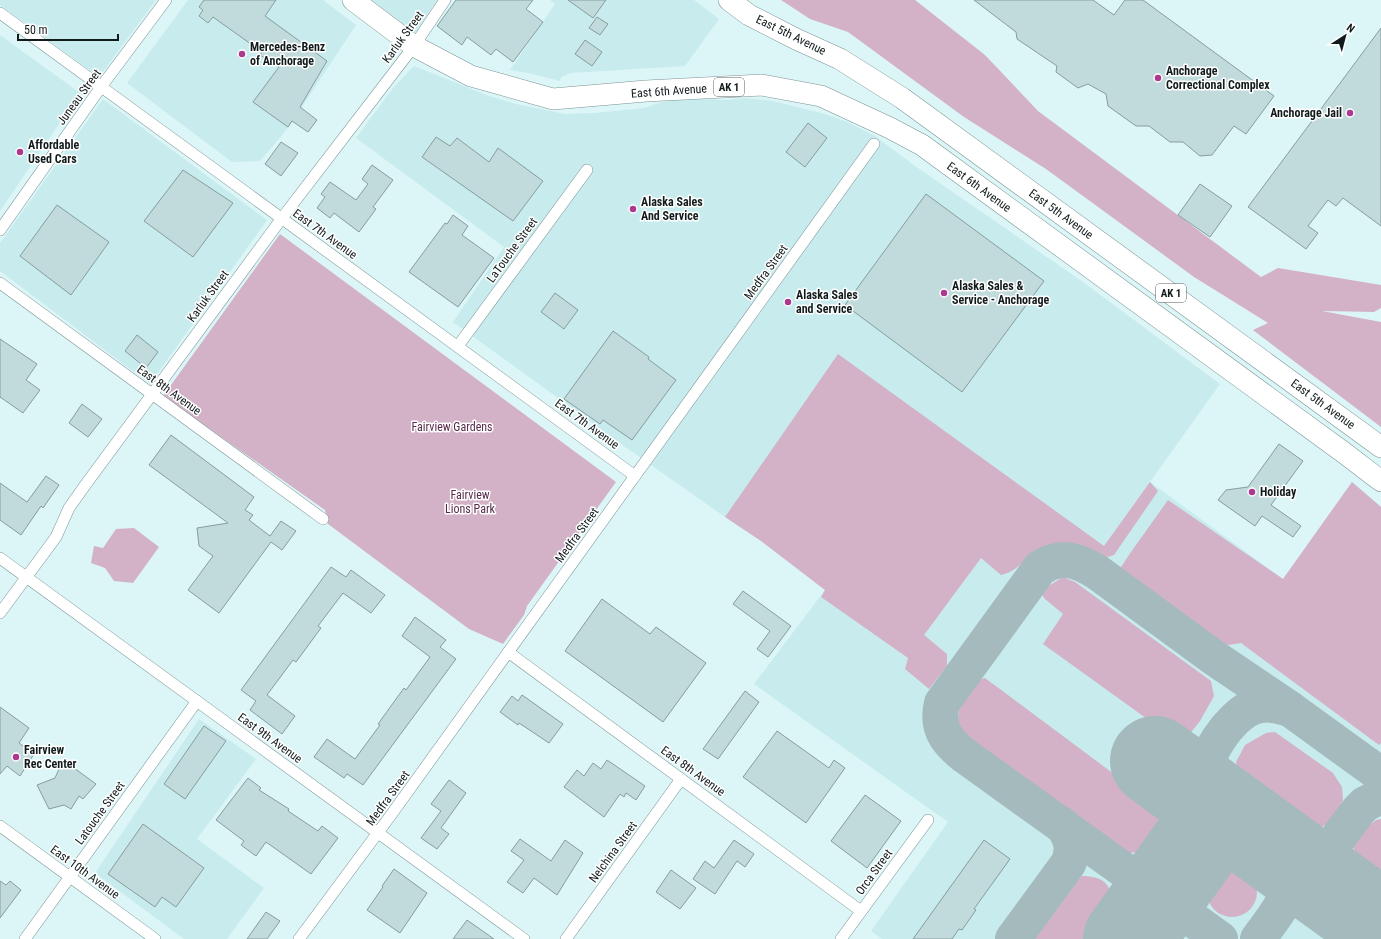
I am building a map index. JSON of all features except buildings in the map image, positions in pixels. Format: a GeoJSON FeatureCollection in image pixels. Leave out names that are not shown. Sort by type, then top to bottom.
{"type":"FeatureCollection","features":[{"type":"Feature","properties":{"kind":"highway","name":"East 6th Avenue"},"geometry":{"type":"LineString","coordinates":[[353,0],[414,46],[471,76],[553,99],[646,91],[762,85],[821,96],[890,128],[922,145],[1381,481]]}},
{"type":"Feature","properties":{"kind":"highway","name":"East 5th Avenue"},"geometry":{"type":"LineString","coordinates":[[729,0],[749,15],[840,59],[902,98],[1381,447]]}},
{"type":"Feature","properties":{"kind":"street","name":"Juneau Street"},"geometry":{"type":"LineString","coordinates":[[0,230],[166,0]]}},
{"type":"Feature","properties":{"kind":"street","name":"Karluk Street"},"geometry":{"type":"LineString","coordinates":[[0,613],[56,537],[69,508],[282,218],[414,46],[445,0]]}},
{"type":"Feature","properties":{"kind":"street","name":"East 7th Avenue"},"geometry":{"type":"LineString","coordinates":[[0,13],[636,476]]}},
{"type":"Feature","properties":{"kind":"street","name":"Medfra Street"},"geometry":{"type":"LineString","coordinates":[[299,939],[378,833],[874,144]]}},
{"type":"Feature","properties":{"kind":"street","name":"LaTouche Street"},"geometry":{"type":"LineString","coordinates":[[458,346],[588,170]]}},
{"type":"Feature","properties":{"kind":"street","name":"East 8th Avenue"},"geometry":{"type":"LineString","coordinates":[[0,283],[323,519]]}},
{"type":"Feature","properties":{"kind":"street","name":"East 9th Avenue"},"geometry":{"type":"LineString","coordinates":[[0,558],[524,939]]}},
{"type":"Feature","properties":{"kind":"street","name":"East 8th Avenue"},"geometry":{"type":"LineString","coordinates":[[508,652],[861,911]]}},
{"type":"Feature","properties":{"kind":"street","name":"Latouche Street"},"geometry":{"type":"LineString","coordinates":[[25,939],[196,701]]}},
{"type":"Feature","properties":{"kind":"street","name":"Nelchina Street"},"geometry":{"type":"LineString","coordinates":[[566,939],[682,779]]}},
{"type":"Feature","properties":{"kind":"street","name":"Orca Street"},"geometry":{"type":"LineString","coordinates":[[841,939],[928,820]]}},
{"type":"Feature","properties":{"kind":"street","name":"East 10th Avenue"},"geometry":{"type":"LineString","coordinates":[[0,826],[155,939]]}},
{"type":"Feature","properties":{"kind":"shaded area"},"geometry":{"type":"Polygon","coordinates":[[[0,0],[156,0],[99,77],[0,5],[0,0]]]}},
{"type":"Feature","properties":{"kind":"shaded area","name":"Mercedes-Benz of Anchorage"},"geometry":{"type":"Polygon","coordinates":[[[188,0],[323,0],[356,25],[288,128],[260,161],[232,162],[127,83],[188,0]]]}},
{"type":"Feature","properties":{"kind":"shaded area"},"geometry":{"type":"Polygon","coordinates":[[[372,0],[437,0],[415,33],[372,0]]]}},
{"type":"Feature","properties":{"kind":"shaded area"},"geometry":{"type":"Polygon","coordinates":[[[550,0],[694,0],[719,19],[685,66],[571,73],[561,77],[560,81],[510,70],[555,4],[550,0]]]}},
{"type":"Feature","properties":{"kind":"shaded area","name":"Affordable Used Cars"},"geometry":{"type":"Polygon","coordinates":[[[0,35],[80,93],[0,211],[0,35]]]}},
{"type":"Feature","properties":{"kind":"shaded area"},"geometry":{"type":"Polygon","coordinates":[[[414,66],[489,96],[516,104],[565,114],[595,113],[644,108],[675,98],[727,100],[745,98],[773,101],[825,114],[847,122],[875,136],[915,166],[1083,282],[1220,384],[1150,482],[1283,579],[1352,482],[1381,507],[1381,939],[882,939],[871,931],[948,822],[754,684],[825,590],[761,541],[631,451],[453,322],[504,247],[356,138],[393,88],[414,66]]]}},
{"type":"Feature","properties":{"kind":"shaded area"},"geometry":{"type":"Polygon","coordinates":[[[103,99],[267,220],[150,384],[0,271],[0,243],[103,99]]]}},
{"type":"Feature","properties":{"kind":"shaded area"},"geometry":{"type":"Polygon","coordinates":[[[199,719],[256,759],[197,839],[264,888],[227,939],[184,939],[95,873],[199,719]]]}},
{"type":"Feature","properties":{"kind":"green space"},"geometry":{"type":"Polygon","coordinates":[[[781,0],[915,0],[985,55],[1038,111],[1261,277],[1278,268],[1381,285],[1381,308],[1374,312],[1322,311],[1381,322],[1381,427],[1253,330],[1268,323],[1194,277],[1046,169],[964,117],[848,32],[810,19],[781,0]]]}},
{"type":"Feature","properties":{"kind":"green space","name":"Fairview Lions Park"},"geometry":{"type":"Polygon","coordinates":[[[280,234],[616,482],[527,606],[524,615],[503,644],[469,629],[328,524],[325,510],[163,396],[280,234]]]}},
{"type":"Feature","properties":{"kind":"green space"},"geometry":{"type":"Polygon","coordinates":[[[838,354],[1104,546],[1150,482],[1158,491],[1114,555],[1101,559],[1076,546],[1064,545],[1051,547],[1039,551],[1015,569],[1001,575],[981,558],[924,635],[947,654],[947,666],[929,689],[905,669],[908,658],[821,597],[825,590],[761,541],[725,517],[838,354]]]}},
{"type":"Feature","properties":{"kind":"green space"},"geometry":{"type":"Polygon","coordinates":[[[1352,482],[1381,507],[1381,743],[1379,745],[1241,643],[1228,645],[1216,640],[1119,570],[1168,500],[1283,579],[1352,482]]]}},
{"type":"Feature","properties":{"kind":"green space"},"geometry":{"type":"Polygon","coordinates":[[[134,528],[159,547],[133,583],[114,581],[105,568],[91,563],[94,546],[103,548],[116,529],[134,528]]]}},
{"type":"Feature","properties":{"kind":"green space"},"geometry":{"type":"Polygon","coordinates":[[[1063,577],[1075,582],[1211,681],[1214,696],[1200,721],[1188,736],[1175,739],[1043,644],[1063,614],[1042,595],[1047,587],[1063,577]]]}},
{"type":"Feature","properties":{"kind":"green space"},"geometry":{"type":"Polygon","coordinates":[[[985,678],[1165,812],[1165,828],[1157,842],[1140,852],[1129,853],[969,740],[964,734],[958,721],[959,710],[976,681],[985,678]]]}},
{"type":"Feature","properties":{"kind":"green space"},"geometry":{"type":"Polygon","coordinates":[[[1275,732],[1333,773],[1342,787],[1343,800],[1332,821],[1320,828],[1310,830],[1241,781],[1236,762],[1245,745],[1266,733],[1275,732]]]}},
{"type":"Feature","properties":{"kind":"green space"},"geometry":{"type":"Polygon","coordinates":[[[1381,819],[1381,883],[1356,865],[1354,861],[1354,845],[1362,832],[1376,820],[1381,819]]]}},
{"type":"Feature","properties":{"kind":"green space"},"geometry":{"type":"Polygon","coordinates":[[[1227,867],[1237,867],[1250,874],[1257,887],[1257,897],[1250,910],[1237,917],[1227,917],[1218,913],[1211,906],[1207,897],[1207,887],[1211,878],[1218,871],[1227,867]]]}},
{"type":"Feature","properties":{"kind":"green space"},"geometry":{"type":"Polygon","coordinates":[[[1082,876],[1089,876],[1101,880],[1106,883],[1109,888],[1110,899],[1108,911],[1098,928],[1089,939],[1035,939],[1076,883],[1082,876]]]}},
{"type":"Feature","properties":{"kind":"taxiway"},"geometry":{"type":"LineString","coordinates":[[1220,939],[965,756],[953,745],[944,733],[940,720],[942,703],[1040,568],[1055,561],[1069,560],[1083,564],[1097,572],[1213,657],[1290,709],[1381,775]]}},
{"type":"Feature","properties":{"kind":"taxiway"},"geometry":{"type":"LineString","coordinates":[[1225,812],[1211,793],[1206,780],[1208,760],[1219,738],[1235,719],[1243,712],[1251,708],[1261,705],[1275,705],[1290,709]]}},
{"type":"Feature","properties":{"kind":"taxiway"},"geometry":{"type":"LineString","coordinates":[[1346,900],[1330,869],[1330,853],[1340,835],[1359,810],[1365,804],[1381,796]]}},
{"type":"Feature","properties":{"kind":"taxiway"},"geometry":{"type":"LineString","coordinates":[[1013,939],[1068,864],[1071,853],[1071,843],[1061,824]]}},
{"type":"Feature","properties":{"kind":"taxiway"},"geometry":{"type":"LineString","coordinates":[[1258,939],[1280,908],[1288,888],[1289,876],[1280,852]]}},
{"type":"Feature","properties":{"kind":"runway"},"geometry":{"type":"LineString","coordinates":[[1155,761],[1381,925]]}},
{"type":"Feature","properties":{"kind":"runway"},"geometry":{"type":"LineString","coordinates":[[1128,939],[1193,849]]}},
{"type":"Feature","properties":{"kind":"place","name":"Mercedes-Benz of Anchorage"},"geometry":{"type":"Point","coordinates":[242,54]}},
{"type":"Feature","properties":{"kind":"place","name":"Anchorage Correctional Complex"},"geometry":{"type":"Point","coordinates":[1158,78]}},
{"type":"Feature","properties":{"kind":"place","name":"Anchorage Jail"},"geometry":{"type":"Point","coordinates":[1350,113]}},
{"type":"Feature","properties":{"kind":"place","name":"Affordable Used Cars"},"geometry":{"type":"Point","coordinates":[20,152]}},
{"type":"Feature","properties":{"kind":"place","name":"Alaska Sales And Service"},"geometry":{"type":"Point","coordinates":[633,209]}},
{"type":"Feature","properties":{"kind":"place","name":"Alaska Sales & Service - Anchorage"},"geometry":{"type":"Point","coordinates":[944,293]}},
{"type":"Feature","properties":{"kind":"place","name":"Alaska Sales and Service"},"geometry":{"type":"Point","coordinates":[788,302]}},
{"type":"Feature","properties":{"kind":"place","name":"Holiday"},"geometry":{"type":"Point","coordinates":[1252,492]}},
{"type":"Feature","properties":{"kind":"place","name":"Fairview Rec Center"},"geometry":{"type":"Point","coordinates":[16,757]}},
{"type":"Feature","properties":{"kind":"park label","name":"Fairview Gardens"},"geometry":{"type":"Point","coordinates":[452,427]}}]}
